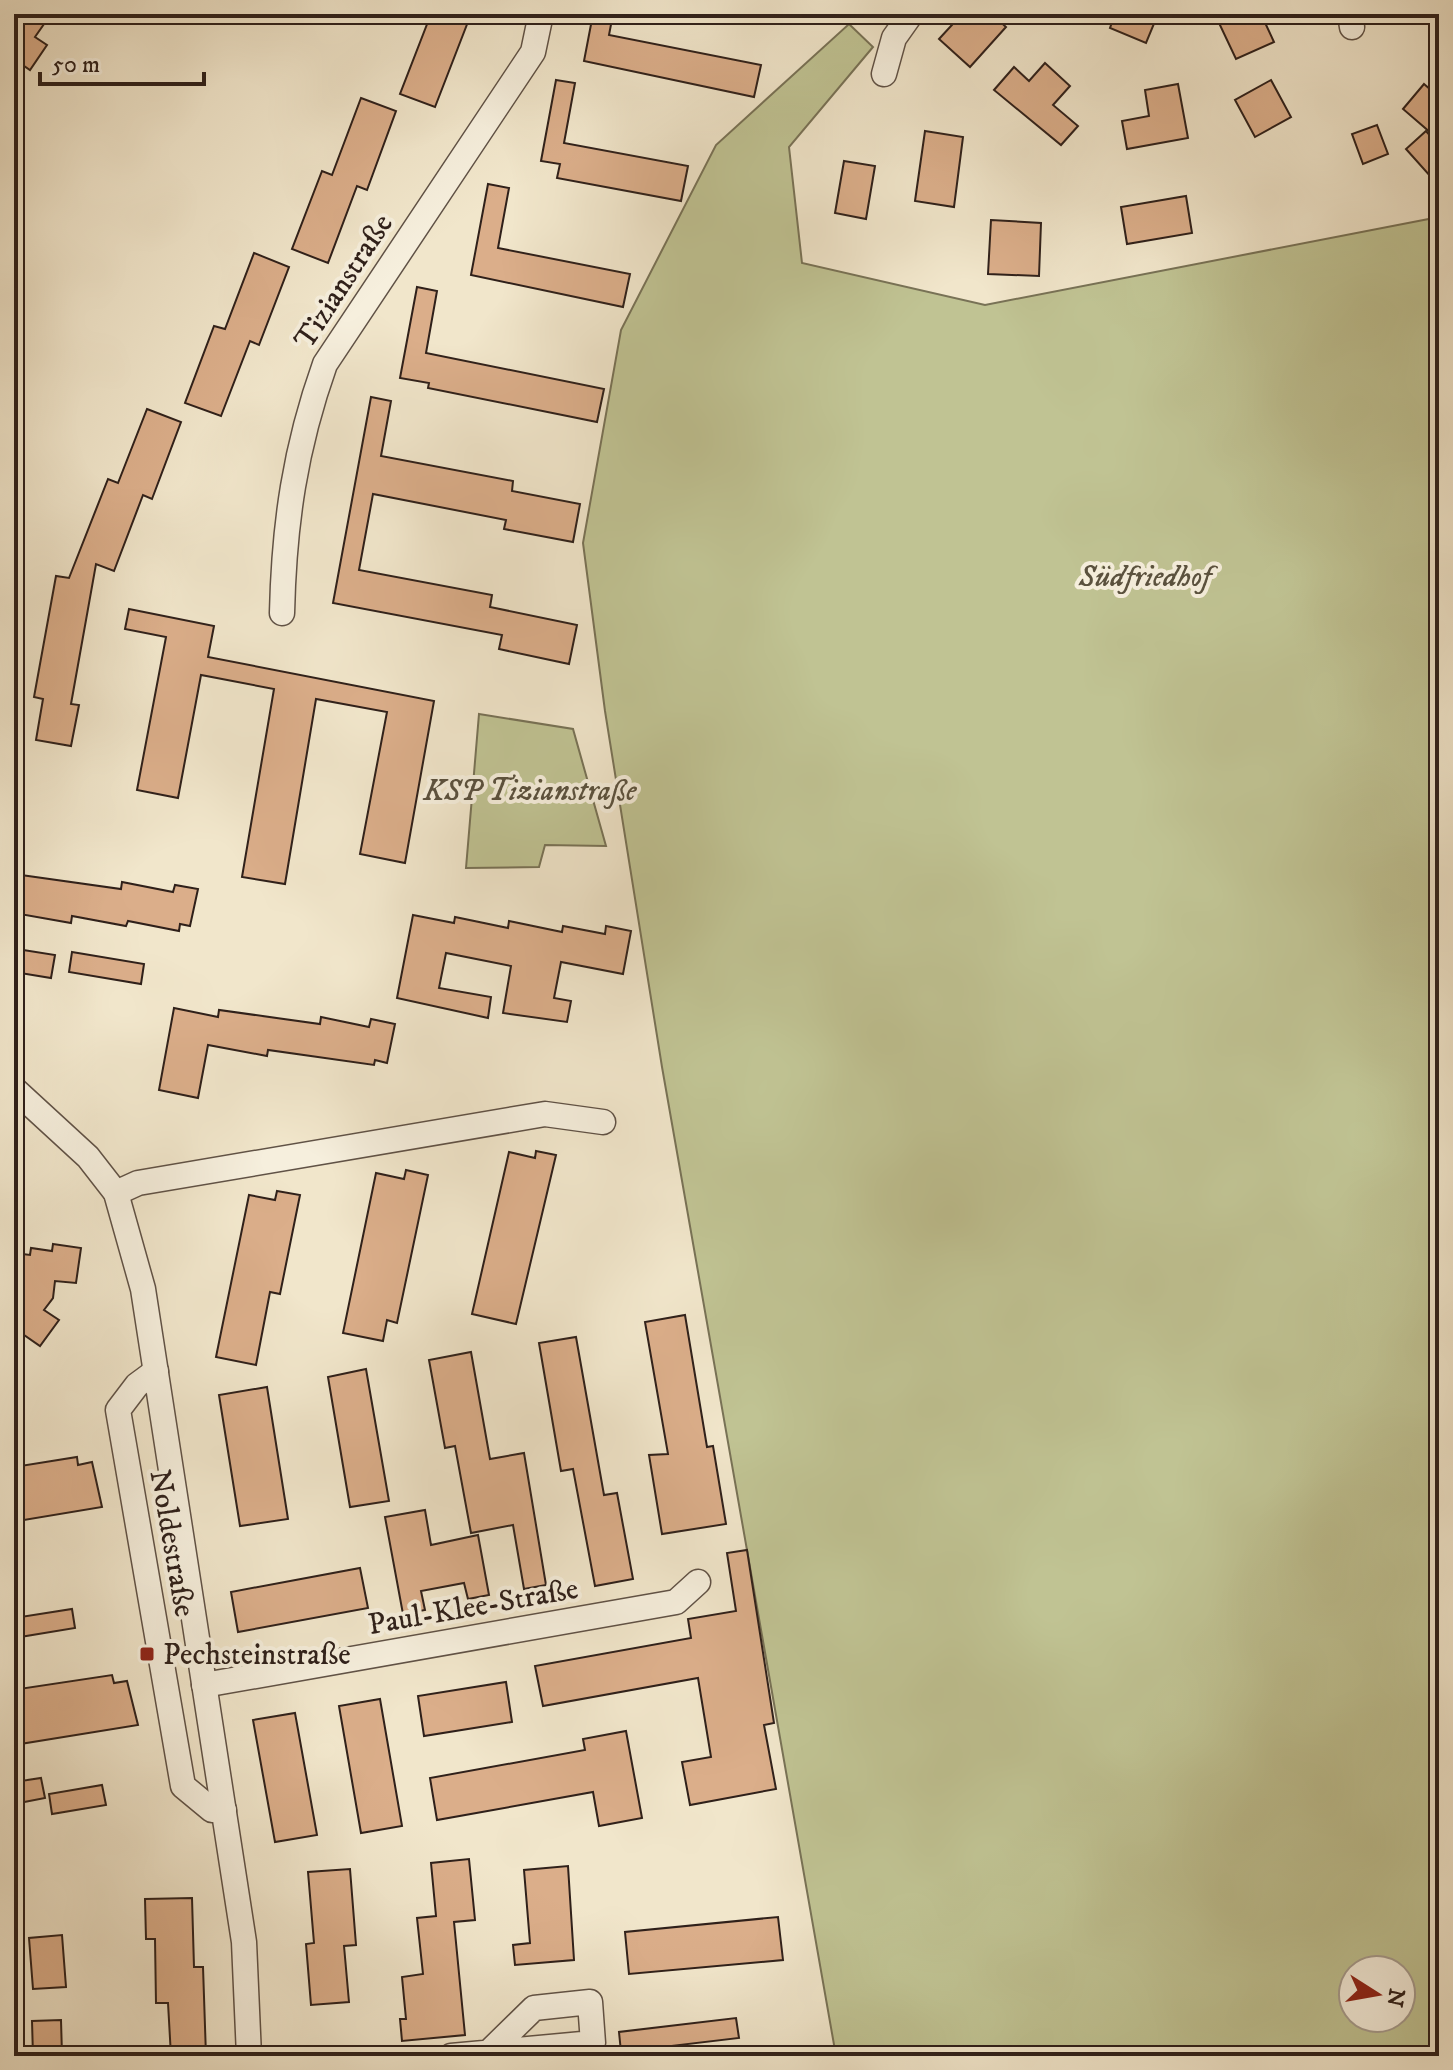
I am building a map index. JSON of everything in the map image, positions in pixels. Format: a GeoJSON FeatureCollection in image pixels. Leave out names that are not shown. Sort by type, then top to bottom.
{"type":"FeatureCollection","features":[{"type":"Feature","properties":{"kind":"street","name":"Tizianstraße"},"geometry":{"type":"LineString","coordinates":[[282,613],[288,508],[305,420],[325,364],[533,52],[541,14]]}},
{"type":"Feature","properties":{"kind":"street"},"geometry":{"type":"LineString","coordinates":[[884,74],[894,38],[911,14]]}},
{"type":"Feature","properties":{"kind":"street","name":"Noldestraße"},"geometry":{"type":"LineString","coordinates":[[14,1089],[88,1157],[116,1193],[143,1289],[244,1942],[249,2056]]}},
{"type":"Feature","properties":{"kind":"street"},"geometry":{"type":"LineString","coordinates":[[116,1193],[138,1183],[545,1114],[603,1122]]}},
{"type":"Feature","properties":{"kind":"street","name":"Noldestraße"},"geometry":{"type":"LineString","coordinates":[[156,1371],[137,1385],[118,1410],[183,1786],[212,1810],[224,1810]]}},
{"type":"Feature","properties":{"kind":"street","name":"Paul-Klee-Straße"},"geometry":{"type":"LineString","coordinates":[[204,1685],[676,1602],[698,1582]]}},
{"type":"Feature","properties":{"kind":"street"},"geometry":{"type":"LineString","coordinates":[[451,2056],[488,2053]]}},
{"type":"Feature","properties":{"kind":"green space","name":"Südfriedhof"},"geometry":{"type":"Polygon","coordinates":[[[849,24],[873,47],[789,147],[802,263],[985,305],[1439,217],[1439,2056],[836,2056],[662,1067],[605,711],[583,543],[621,330],[716,145],[849,24]]]}},
{"type":"Feature","properties":{"kind":"green space","name":"KSP Tizianstraße"},"geometry":{"type":"Polygon","coordinates":[[[479,714],[573,729],[606,846],[545,845],[539,867],[466,868],[479,714]]]}},
{"type":"Feature","properties":{"kind":"building"},"geometry":{"type":"Polygon","coordinates":[[[14,14],[51,14],[35,37],[47,45],[30,70],[14,59],[14,14]]]}},
{"type":"Feature","properties":{"kind":"building"},"geometry":{"type":"Polygon","coordinates":[[[431,14],[471,14],[435,107],[400,94],[431,14]]]}},
{"type":"Feature","properties":{"kind":"building"},"geometry":{"type":"Polygon","coordinates":[[[593,14],[613,14],[609,35],[761,65],[754,97],[584,61],[593,14]]]}},
{"type":"Feature","properties":{"kind":"building"},"geometry":{"type":"Polygon","coordinates":[[[962,14],[992,14],[1006,27],[970,67],[939,39],[962,14]]]}},
{"type":"Feature","properties":{"kind":"building"},"geometry":{"type":"Polygon","coordinates":[[[1115,14],[1158,14],[1146,43],[1110,28],[1115,14]]]}},
{"type":"Feature","properties":{"kind":"building"},"geometry":{"type":"Polygon","coordinates":[[[1239,14],[1261,14],[1274,42],[1236,59],[1219,23],[1239,14]]]}},
{"type":"Feature","properties":{"kind":"building"},"geometry":{"type":"Polygon","coordinates":[[[1045,63],[1070,86],[1053,105],[1078,126],[1061,145],[994,90],[1014,67],[1029,81],[1045,63]]]}},
{"type":"Feature","properties":{"kind":"building"},"geometry":{"type":"Polygon","coordinates":[[[556,80],[575,83],[564,143],[688,166],[681,201],[557,178],[560,164],[541,161],[556,80]]]}},
{"type":"Feature","properties":{"kind":"building"},"geometry":{"type":"Polygon","coordinates":[[[1271,80],[1291,117],[1255,137],[1235,100],[1271,80]]]}},
{"type":"Feature","properties":{"kind":"building"},"geometry":{"type":"Polygon","coordinates":[[[1178,84],[1188,138],[1127,149],[1122,121],[1149,116],[1145,90],[1178,84]]]}},
{"type":"Feature","properties":{"kind":"building"},"geometry":{"type":"Polygon","coordinates":[[[1424,84],[1439,97],[1439,124],[1431,133],[1403,109],[1424,84]]]}},
{"type":"Feature","properties":{"kind":"building"},"geometry":{"type":"Polygon","coordinates":[[[361,98],[396,111],[367,190],[357,186],[328,263],[292,249],[322,171],[332,175],[361,98]]]}},
{"type":"Feature","properties":{"kind":"building"},"geometry":{"type":"Polygon","coordinates":[[[1377,125],[1388,154],[1363,164],[1352,134],[1377,125]]]}},
{"type":"Feature","properties":{"kind":"building"},"geometry":{"type":"Polygon","coordinates":[[[925,131],[963,137],[954,207],[915,201],[925,131]]]}},
{"type":"Feature","properties":{"kind":"building"},"geometry":{"type":"Polygon","coordinates":[[[1426,131],[1439,146],[1439,186],[1406,149],[1426,131]]]}},
{"type":"Feature","properties":{"kind":"building"},"geometry":{"type":"Polygon","coordinates":[[[844,161],[875,166],[866,219],[835,213],[844,161]]]}},
{"type":"Feature","properties":{"kind":"building"},"geometry":{"type":"Polygon","coordinates":[[[488,184],[509,188],[498,248],[630,274],[623,307],[471,275],[488,184]]]}},
{"type":"Feature","properties":{"kind":"building"},"geometry":{"type":"Polygon","coordinates":[[[1186,196],[1192,233],[1127,244],[1121,207],[1186,196]]]}},
{"type":"Feature","properties":{"kind":"building"},"geometry":{"type":"Polygon","coordinates":[[[991,220],[1041,223],[1039,276],[988,274],[991,220]]]}},
{"type":"Feature","properties":{"kind":"building"},"geometry":{"type":"Polygon","coordinates":[[[254,253],[289,267],[259,345],[250,341],[221,416],[185,403],[214,326],[225,329],[254,253]]]}},
{"type":"Feature","properties":{"kind":"building"},"geometry":{"type":"Polygon","coordinates":[[[417,287],[437,291],[426,353],[604,389],[597,422],[428,388],[429,383],[400,378],[417,287]]]}},
{"type":"Feature","properties":{"kind":"building"},"geometry":{"type":"Polygon","coordinates":[[[371,397],[391,401],[381,456],[513,481],[512,491],[580,504],[573,542],[504,529],[506,520],[373,494],[359,570],[492,595],[490,607],[577,625],[569,664],[499,649],[502,635],[333,603],[371,397]]]}},
{"type":"Feature","properties":{"kind":"building"},"geometry":{"type":"Polygon","coordinates":[[[147,409],[181,422],[152,499],[143,495],[114,571],[96,564],[71,704],[79,705],[71,746],[36,740],[43,699],[34,697],[56,576],[69,578],[108,479],[118,483],[147,409]]]}},
{"type":"Feature","properties":{"kind":"building"},"geometry":{"type":"Polygon","coordinates":[[[129,609],[214,626],[208,657],[434,701],[405,863],[360,854],[387,712],[316,699],[285,884],[242,877],[274,689],[201,675],[178,798],[137,790],[166,637],[125,629],[129,609]]]}},
{"type":"Feature","properties":{"kind":"building"},"geometry":{"type":"Polygon","coordinates":[[[14,874],[121,889],[122,882],[173,892],[175,885],[198,889],[190,926],[180,924],[179,931],[128,921],[126,926],[72,916],[71,923],[14,913],[14,874]]]}},
{"type":"Feature","properties":{"kind":"building"},"geometry":{"type":"Polygon","coordinates":[[[413,915],[454,923],[455,917],[508,928],[509,921],[562,932],[563,926],[605,934],[606,926],[631,931],[623,974],[561,962],[554,998],[571,1001],[567,1022],[503,1013],[511,966],[446,953],[439,988],[491,997],[488,1018],[397,998],[413,915]]]}},
{"type":"Feature","properties":{"kind":"building"},"geometry":{"type":"Polygon","coordinates":[[[17,949],[55,955],[51,978],[14,972],[17,949]]]}},
{"type":"Feature","properties":{"kind":"building"},"geometry":{"type":"Polygon","coordinates":[[[72,952],[144,964],[141,984],[69,972],[72,952]]]}},
{"type":"Feature","properties":{"kind":"building"},"geometry":{"type":"Polygon","coordinates":[[[174,1008],[218,1017],[219,1010],[320,1024],[321,1017],[369,1027],[371,1019],[395,1024],[387,1063],[375,1060],[374,1065],[268,1050],[267,1056],[208,1045],[198,1098],[159,1090],[174,1008]]]}},
{"type":"Feature","properties":{"kind":"building"},"geometry":{"type":"Polygon","coordinates":[[[536,1151],[556,1155],[516,1324],[472,1314],[509,1152],[535,1158],[536,1151]]]}},
{"type":"Feature","properties":{"kind":"building"},"geometry":{"type":"Polygon","coordinates":[[[406,1170],[428,1175],[397,1323],[387,1320],[383,1341],[343,1333],[376,1173],[404,1179],[406,1170]]]}},
{"type":"Feature","properties":{"kind":"building"},"geometry":{"type":"Polygon","coordinates":[[[277,1191],[300,1195],[280,1294],[270,1292],[256,1365],[216,1357],[249,1195],[275,1200],[277,1191]]]}},
{"type":"Feature","properties":{"kind":"building"},"geometry":{"type":"Polygon","coordinates":[[[53,1244],[81,1248],[76,1283],[55,1281],[53,1298],[44,1310],[59,1320],[40,1346],[14,1328],[14,1253],[30,1255],[31,1248],[52,1251],[53,1244]]]}},
{"type":"Feature","properties":{"kind":"building"},"geometry":{"type":"Polygon","coordinates":[[[685,1315],[707,1447],[713,1446],[726,1524],[662,1534],[649,1455],[668,1454],[645,1322],[685,1315]]]}},
{"type":"Feature","properties":{"kind":"building"},"geometry":{"type":"Polygon","coordinates":[[[576,1337],[604,1495],[617,1493],[633,1579],[595,1586],[573,1469],[561,1471],[539,1343],[576,1337]]]}},
{"type":"Feature","properties":{"kind":"building"},"geometry":{"type":"Polygon","coordinates":[[[471,1352],[490,1459],[524,1453],[546,1585],[524,1589],[513,1525],[471,1533],[455,1446],[445,1448],[429,1360],[471,1352]]]}},
{"type":"Feature","properties":{"kind":"building"},"geometry":{"type":"Polygon","coordinates":[[[366,1369],[389,1501],[350,1507],[328,1377],[366,1369]]]}},
{"type":"Feature","properties":{"kind":"building"},"geometry":{"type":"Polygon","coordinates":[[[267,1387],[288,1519],[240,1526],[219,1395],[267,1387]]]}},
{"type":"Feature","properties":{"kind":"building"},"geometry":{"type":"Polygon","coordinates":[[[77,1457],[78,1465],[92,1462],[102,1507],[18,1521],[14,1517],[14,1467],[77,1457]]]}},
{"type":"Feature","properties":{"kind":"building"},"geometry":{"type":"Polygon","coordinates":[[[425,1510],[431,1545],[478,1535],[489,1595],[468,1599],[464,1583],[421,1591],[425,1610],[403,1614],[385,1517],[425,1510]]]}},
{"type":"Feature","properties":{"kind":"building"},"geometry":{"type":"Polygon","coordinates":[[[747,1550],[774,1723],[764,1725],[776,1789],[690,1805],[682,1762],[711,1757],[698,1678],[543,1706],[535,1666],[691,1638],[688,1619],[736,1611],[727,1553],[747,1550]]]}},
{"type":"Feature","properties":{"kind":"building"},"geometry":{"type":"Polygon","coordinates":[[[360,1568],[368,1608],[238,1632],[231,1592],[360,1568]]]}},
{"type":"Feature","properties":{"kind":"building"},"geometry":{"type":"Polygon","coordinates":[[[72,1609],[75,1628],[14,1638],[14,1618],[72,1609]]]}},
{"type":"Feature","properties":{"kind":"building"},"geometry":{"type":"Polygon","coordinates":[[[112,1675],[114,1683],[127,1681],[138,1725],[14,1745],[14,1698],[20,1697],[19,1689],[112,1675]]]}},
{"type":"Feature","properties":{"kind":"building"},"geometry":{"type":"Polygon","coordinates":[[[506,1682],[512,1722],[424,1736],[418,1696],[506,1682]]]}},
{"type":"Feature","properties":{"kind":"building"},"geometry":{"type":"Polygon","coordinates":[[[380,1699],[402,1826],[361,1833],[339,1706],[380,1699]]]}},
{"type":"Feature","properties":{"kind":"building"},"geometry":{"type":"Polygon","coordinates":[[[295,1713],[317,1835],[275,1842],[253,1720],[295,1713]]]}},
{"type":"Feature","properties":{"kind":"building"},"geometry":{"type":"Polygon","coordinates":[[[626,1731],[642,1818],[599,1826],[593,1792],[437,1820],[430,1778],[585,1750],[583,1739],[626,1731]]]}},
{"type":"Feature","properties":{"kind":"building"},"geometry":{"type":"Polygon","coordinates":[[[41,1778],[45,1798],[14,1804],[14,1782],[41,1778]]]}},
{"type":"Feature","properties":{"kind":"building"},"geometry":{"type":"Polygon","coordinates":[[[102,1785],[106,1805],[52,1814],[49,1794],[102,1785]]]}},
{"type":"Feature","properties":{"kind":"building"},"geometry":{"type":"Polygon","coordinates":[[[469,1859],[475,1920],[454,1922],[465,2035],[402,2041],[400,2019],[406,2019],[402,1977],[423,1974],[417,1918],[436,1916],[431,1863],[469,1859]]]}},
{"type":"Feature","properties":{"kind":"building"},"geometry":{"type":"Polygon","coordinates":[[[568,1866],[574,1960],[515,1965],[513,1945],[530,1943],[524,1870],[568,1866]]]}},
{"type":"Feature","properties":{"kind":"building"},"geometry":{"type":"Polygon","coordinates":[[[350,1869],[356,1945],[344,1946],[349,2002],[311,2005],[306,1944],[314,1943],[308,1872],[350,1869]]]}},
{"type":"Feature","properties":{"kind":"building"},"geometry":{"type":"Polygon","coordinates":[[[192,1898],[194,1967],[203,1967],[206,2056],[171,2056],[168,2003],[156,2003],[155,1939],[146,1939],[145,1899],[192,1898]]]}},
{"type":"Feature","properties":{"kind":"building"},"geometry":{"type":"Polygon","coordinates":[[[778,1917],[783,1960],[629,1974],[625,1932],[778,1917]]]}},
{"type":"Feature","properties":{"kind":"building"},"geometry":{"type":"Polygon","coordinates":[[[62,1935],[66,1987],[33,1989],[29,1938],[62,1935]]]}},
{"type":"Feature","properties":{"kind":"building"},"geometry":{"type":"Polygon","coordinates":[[[736,2018],[739,2038],[621,2052],[619,2032],[736,2018]]]}},
{"type":"Feature","properties":{"kind":"building"},"geometry":{"type":"Polygon","coordinates":[[[61,2020],[62,2055],[33,2056],[32,2021],[61,2020]]]}},
{"type":"Feature","properties":{"kind":"place","name":"Pechsteinstraße"},"geometry":{"type":"Point","coordinates":[147,1654]}}]}
